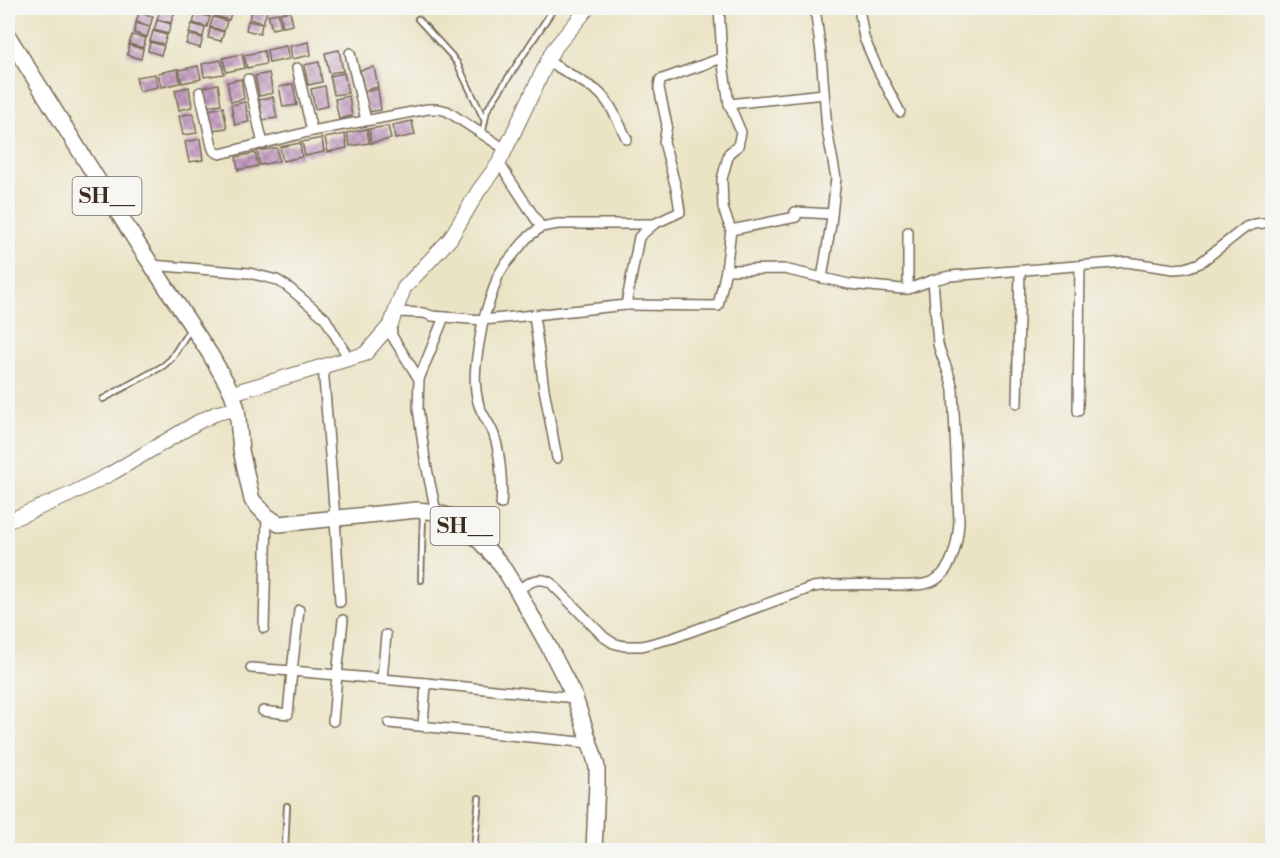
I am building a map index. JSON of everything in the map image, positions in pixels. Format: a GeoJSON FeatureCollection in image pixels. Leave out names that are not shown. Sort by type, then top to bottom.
{"type":"FeatureCollection","features":[{"type":"Feature","properties":{"kind":"main road","name":"SH__"},"geometry":{"type":"LineString","coordinates":[[8,36],[151,265],[210,354],[229,388],[237,409],[241,450],[252,500],[267,516],[279,524],[429,511],[460,520],[500,563],[549,647],[575,698],[597,767],[595,846]]}},
{"type":"Feature","properties":{"kind":"street"},"geometry":{"type":"LineString","coordinates":[[419,379],[392,336],[393,318],[404,288],[450,239],[479,190],[499,163],[553,50],[588,8]]}},
{"type":"Feature","properties":{"kind":"street"},"geometry":{"type":"LineString","coordinates":[[229,388],[365,354],[393,318],[424,313],[432,316],[483,320],[626,305],[718,306],[726,270],[731,230],[723,208],[722,179],[729,153],[738,147],[741,132],[729,104],[722,58],[719,8]]}},
{"type":"Feature","properties":{"kind":"street"},"geometry":{"type":"LineString","coordinates":[[815,8],[827,130],[836,178],[822,278]]}},
{"type":"Feature","properties":{"kind":"street"},"geometry":{"type":"LineString","coordinates":[[859,8],[864,38],[900,112]]}},
{"type":"Feature","properties":{"kind":"street"},"geometry":{"type":"LineString","coordinates":[[351,53],[366,120]]}},
{"type":"Feature","properties":{"kind":"street"},"geometry":{"type":"LineString","coordinates":[[626,305],[639,237],[654,224],[680,212],[664,142],[667,122],[659,88],[660,80],[722,58]]}},
{"type":"Feature","properties":{"kind":"street"},"geometry":{"type":"LineString","coordinates":[[548,61],[602,94],[627,139]]}},
{"type":"Feature","properties":{"kind":"street"},"geometry":{"type":"LineString","coordinates":[[297,68],[312,131]]}},
{"type":"Feature","properties":{"kind":"street"},"geometry":{"type":"LineString","coordinates":[[248,79],[263,144]]}},
{"type":"Feature","properties":{"kind":"street"},"geometry":{"type":"LineString","coordinates":[[200,92],[214,151],[220,154],[312,131],[413,111],[439,109],[447,111],[505,149]]}},
{"type":"Feature","properties":{"kind":"street"},"geometry":{"type":"LineString","coordinates":[[729,104],[824,94]]}},
{"type":"Feature","properties":{"kind":"street"},"geometry":{"type":"LineString","coordinates":[[499,163],[542,227]]}},
{"type":"Feature","properties":{"kind":"street"},"geometry":{"type":"LineString","coordinates":[[731,230],[796,215],[832,214]]}},
{"type":"Feature","properties":{"kind":"street"},"geometry":{"type":"LineString","coordinates":[[726,270],[784,269],[849,284],[908,289],[950,276],[1126,262],[1174,269],[1192,267],[1246,227],[1272,222]]}},
{"type":"Feature","properties":{"kind":"street"},"geometry":{"type":"LineString","coordinates":[[501,504],[498,455],[494,436],[478,404],[474,378],[483,320],[498,276],[527,238],[542,227],[558,224],[654,224]]}},
{"type":"Feature","properties":{"kind":"street"},"geometry":{"type":"LineString","coordinates":[[908,232],[908,289]]}},
{"type":"Feature","properties":{"kind":"street"},"geometry":{"type":"LineString","coordinates":[[151,265],[249,273],[277,280],[325,318],[349,358]]}},
{"type":"Feature","properties":{"kind":"street"},"geometry":{"type":"LineString","coordinates":[[1078,411],[1080,266]]}},
{"type":"Feature","properties":{"kind":"street"},"geometry":{"type":"LineString","coordinates":[[1017,403],[1020,271]]}},
{"type":"Feature","properties":{"kind":"street"},"geometry":{"type":"LineString","coordinates":[[517,590],[535,580],[546,580],[604,637],[613,643],[634,647],[673,638],[813,587],[919,584],[936,580],[947,567],[955,550],[959,521],[953,390],[938,345],[933,280]]}},
{"type":"Feature","properties":{"kind":"street"},"geometry":{"type":"LineString","coordinates":[[534,315],[544,389],[557,458]]}},
{"type":"Feature","properties":{"kind":"street"},"geometry":{"type":"LineString","coordinates":[[429,511],[418,408],[419,379],[444,317]]}},
{"type":"Feature","properties":{"kind":"street"},"geometry":{"type":"LineString","coordinates":[[323,366],[340,602]]}},
{"type":"Feature","properties":{"kind":"street"},"geometry":{"type":"LineString","coordinates":[[8,521],[71,494],[112,473],[198,422],[217,413],[237,409]]}},
{"type":"Feature","properties":{"kind":"street"},"geometry":{"type":"LineString","coordinates":[[264,628],[267,516]]}},
{"type":"Feature","properties":{"kind":"street"},"geometry":{"type":"LineString","coordinates":[[263,711],[288,714],[299,610]]}},
{"type":"Feature","properties":{"kind":"street"},"geometry":{"type":"LineString","coordinates":[[333,721],[344,620]]}},
{"type":"Feature","properties":{"kind":"street"},"geometry":{"type":"LineString","coordinates":[[382,679],[386,635]]}},
{"type":"Feature","properties":{"kind":"street"},"geometry":{"type":"LineString","coordinates":[[251,668],[426,682],[575,698]]}},
{"type":"Feature","properties":{"kind":"street"},"geometry":{"type":"LineString","coordinates":[[423,726],[426,682]]}},
{"type":"Feature","properties":{"kind":"street"},"geometry":{"type":"LineString","coordinates":[[389,723],[590,743]]}},
{"type":"Feature","properties":{"kind":"lane"},"geometry":{"type":"LineString","coordinates":[[479,133],[490,104],[554,8]]}},
{"type":"Feature","properties":{"kind":"lane"},"geometry":{"type":"LineString","coordinates":[[418,20],[452,55],[484,120]]}},
{"type":"Feature","properties":{"kind":"lane"},"geometry":{"type":"LineString","coordinates":[[103,399],[163,366],[192,327]]}},
{"type":"Feature","properties":{"kind":"lane"},"geometry":{"type":"LineString","coordinates":[[421,580],[429,511]]}},
{"type":"Feature","properties":{"kind":"lane"},"geometry":{"type":"LineString","coordinates":[[474,850],[479,798]]}},
{"type":"Feature","properties":{"kind":"lane"},"geometry":{"type":"LineString","coordinates":[[285,850],[287,806]]}},
{"type":"Feature","properties":{"kind":"building"},"geometry":{"type":"Polygon","coordinates":[[[161,8],[176,8],[171,23],[157,19],[161,8]]]}},
{"type":"Feature","properties":{"kind":"building"},"geometry":{"type":"Polygon","coordinates":[[[197,8],[212,8],[210,16],[196,12],[197,8]]]}},
{"type":"Feature","properties":{"kind":"building"},"geometry":{"type":"Polygon","coordinates":[[[218,8],[232,10],[229,20],[215,16],[218,8]]]}},
{"type":"Feature","properties":{"kind":"building"},"geometry":{"type":"Polygon","coordinates":[[[253,8],[268,8],[263,23],[249,19],[253,8]]]}},
{"type":"Feature","properties":{"kind":"building"},"geometry":{"type":"Polygon","coordinates":[[[290,11],[293,25],[283,27],[280,13],[290,11]]]}},
{"type":"Feature","properties":{"kind":"building"},"geometry":{"type":"Polygon","coordinates":[[[139,13],[153,16],[150,26],[136,22],[139,13]]]}},
{"type":"Feature","properties":{"kind":"building"},"geometry":{"type":"Polygon","coordinates":[[[196,13],[210,17],[207,27],[193,23],[196,13]]]}},
{"type":"Feature","properties":{"kind":"building"},"geometry":{"type":"Polygon","coordinates":[[[278,13],[281,27],[272,29],[268,15],[278,13]]]}},
{"type":"Feature","properties":{"kind":"building"},"geometry":{"type":"Polygon","coordinates":[[[213,17],[227,21],[224,31],[210,27],[213,17]]]}},
{"type":"Feature","properties":{"kind":"building"},"geometry":{"type":"Polygon","coordinates":[[[157,20],[171,24],[168,34],[154,30],[157,20]]]}},
{"type":"Feature","properties":{"kind":"building"},"geometry":{"type":"Polygon","coordinates":[[[248,21],[262,24],[260,34],[246,30],[248,21]]]}},
{"type":"Feature","properties":{"kind":"building"},"geometry":{"type":"Polygon","coordinates":[[[136,23],[150,27],[147,37],[134,33],[136,23]]]}},
{"type":"Feature","properties":{"kind":"building"},"geometry":{"type":"Polygon","coordinates":[[[192,24],[205,28],[203,37],[189,33],[192,24]]]}},
{"type":"Feature","properties":{"kind":"building"},"geometry":{"type":"Polygon","coordinates":[[[210,28],[224,32],[221,41],[208,38],[210,28]]]}},
{"type":"Feature","properties":{"kind":"building"},"geometry":{"type":"Polygon","coordinates":[[[153,31],[167,35],[164,44],[150,41],[153,31]]]}},
{"type":"Feature","properties":{"kind":"building"},"geometry":{"type":"Polygon","coordinates":[[[132,35],[146,38],[143,48],[129,44],[132,35]]]}},
{"type":"Feature","properties":{"kind":"building"},"geometry":{"type":"Polygon","coordinates":[[[189,35],[203,38],[200,48],[186,44],[189,35]]]}},
{"type":"Feature","properties":{"kind":"building"},"geometry":{"type":"Polygon","coordinates":[[[150,42],[164,46],[161,55],[148,51],[150,42]]]}},
{"type":"Feature","properties":{"kind":"building"},"geometry":{"type":"Polygon","coordinates":[[[309,42],[311,55],[292,59],[290,46],[309,42]]]}},
{"type":"Feature","properties":{"kind":"building"},"geometry":{"type":"Polygon","coordinates":[[[129,45],[143,49],[141,59],[127,55],[129,45]]]}},
{"type":"Feature","properties":{"kind":"building"},"geometry":{"type":"Polygon","coordinates":[[[286,46],[289,59],[269,63],[267,50],[286,46]]]}},
{"type":"Feature","properties":{"kind":"building"},"geometry":{"type":"Polygon","coordinates":[[[339,50],[343,71],[329,73],[325,53],[339,50]]]}},
{"type":"Feature","properties":{"kind":"building"},"geometry":{"type":"Polygon","coordinates":[[[264,51],[266,64],[247,68],[244,55],[264,51]]]}},
{"type":"Feature","properties":{"kind":"building"},"geometry":{"type":"Polygon","coordinates":[[[242,54],[245,68],[226,72],[223,58],[242,54]]]}},
{"type":"Feature","properties":{"kind":"building"},"geometry":{"type":"Polygon","coordinates":[[[221,60],[224,74],[204,77],[202,64],[221,60]]]}},
{"type":"Feature","properties":{"kind":"building"},"geometry":{"type":"Polygon","coordinates":[[[319,62],[322,82],[308,85],[304,65],[319,62]]]}},
{"type":"Feature","properties":{"kind":"building"},"geometry":{"type":"Polygon","coordinates":[[[198,66],[201,79],[182,83],[179,70],[198,66]]]}},
{"type":"Feature","properties":{"kind":"building"},"geometry":{"type":"Polygon","coordinates":[[[374,67],[378,87],[364,90],[360,70],[374,67]]]}},
{"type":"Feature","properties":{"kind":"building"},"geometry":{"type":"Polygon","coordinates":[[[178,69],[180,83],[161,87],[158,73],[178,69]]]}},
{"type":"Feature","properties":{"kind":"building"},"geometry":{"type":"Polygon","coordinates":[[[269,73],[273,93],[259,96],[255,76],[269,73]]]}},
{"type":"Feature","properties":{"kind":"building"},"geometry":{"type":"Polygon","coordinates":[[[344,73],[348,93],[334,95],[330,76],[344,73]]]}},
{"type":"Feature","properties":{"kind":"building"},"geometry":{"type":"Polygon","coordinates":[[[155,74],[158,87],[139,91],[136,77],[155,74]]]}},
{"type":"Feature","properties":{"kind":"building"},"geometry":{"type":"Polygon","coordinates":[[[241,79],[244,99],[231,102],[227,82],[241,79]]]}},
{"type":"Feature","properties":{"kind":"building"},"geometry":{"type":"Polygon","coordinates":[[[218,84],[221,104],[208,106],[204,87],[218,84]]]}},
{"type":"Feature","properties":{"kind":"building"},"geometry":{"type":"Polygon","coordinates":[[[293,84],[297,105],[283,107],[279,87],[293,84]]]}},
{"type":"Feature","properties":{"kind":"building"},"geometry":{"type":"Polygon","coordinates":[[[325,86],[328,106],[315,109],[311,89],[325,86]]]}},
{"type":"Feature","properties":{"kind":"building"},"geometry":{"type":"Polygon","coordinates":[[[189,87],[192,107],[179,110],[175,90],[189,87]]]}},
{"type":"Feature","properties":{"kind":"building"},"geometry":{"type":"Polygon","coordinates":[[[378,89],[381,110],[367,112],[364,92],[378,89]]]}},
{"type":"Feature","properties":{"kind":"building"},"geometry":{"type":"Polygon","coordinates":[[[349,96],[352,116],[339,119],[335,99],[349,96]]]}},
{"type":"Feature","properties":{"kind":"building"},"geometry":{"type":"Polygon","coordinates":[[[273,97],[277,118],[263,120],[259,100],[273,97]]]}},
{"type":"Feature","properties":{"kind":"building"},"geometry":{"type":"Polygon","coordinates":[[[245,102],[249,122],[235,125],[231,105],[245,102]]]}},
{"type":"Feature","properties":{"kind":"building"},"geometry":{"type":"Polygon","coordinates":[[[223,107],[227,128],[213,130],[209,110],[223,107]]]}},
{"type":"Feature","properties":{"kind":"building"},"geometry":{"type":"Polygon","coordinates":[[[193,113],[197,133],[183,135],[179,116],[193,113]]]}},
{"type":"Feature","properties":{"kind":"building"},"geometry":{"type":"Polygon","coordinates":[[[412,121],[415,135],[395,139],[393,125],[412,121]]]}},
{"type":"Feature","properties":{"kind":"building"},"geometry":{"type":"Polygon","coordinates":[[[388,126],[391,139],[371,143],[369,129],[388,126]]]}},
{"type":"Feature","properties":{"kind":"building"},"geometry":{"type":"Polygon","coordinates":[[[367,129],[369,143],[350,146],[347,133],[367,129]]]}},
{"type":"Feature","properties":{"kind":"building"},"geometry":{"type":"Polygon","coordinates":[[[345,134],[347,148],[328,152],[325,138],[345,134]]]}},
{"type":"Feature","properties":{"kind":"building"},"geometry":{"type":"Polygon","coordinates":[[[322,138],[324,152],[305,156],[302,142],[322,138]]]}},
{"type":"Feature","properties":{"kind":"building"},"geometry":{"type":"Polygon","coordinates":[[[200,139],[203,160],[189,162],[185,142],[200,139]]]}},
{"type":"Feature","properties":{"kind":"building"},"geometry":{"type":"Polygon","coordinates":[[[300,143],[302,157],[283,161],[280,147],[300,143]]]}},
{"type":"Feature","properties":{"kind":"building"},"geometry":{"type":"Polygon","coordinates":[[[277,148],[279,161],[260,165],[257,151],[277,148]]]}},
{"type":"Feature","properties":{"kind":"building"},"geometry":{"type":"Polygon","coordinates":[[[255,153],[258,166],[238,170],[236,157],[255,153]]]}}]}
